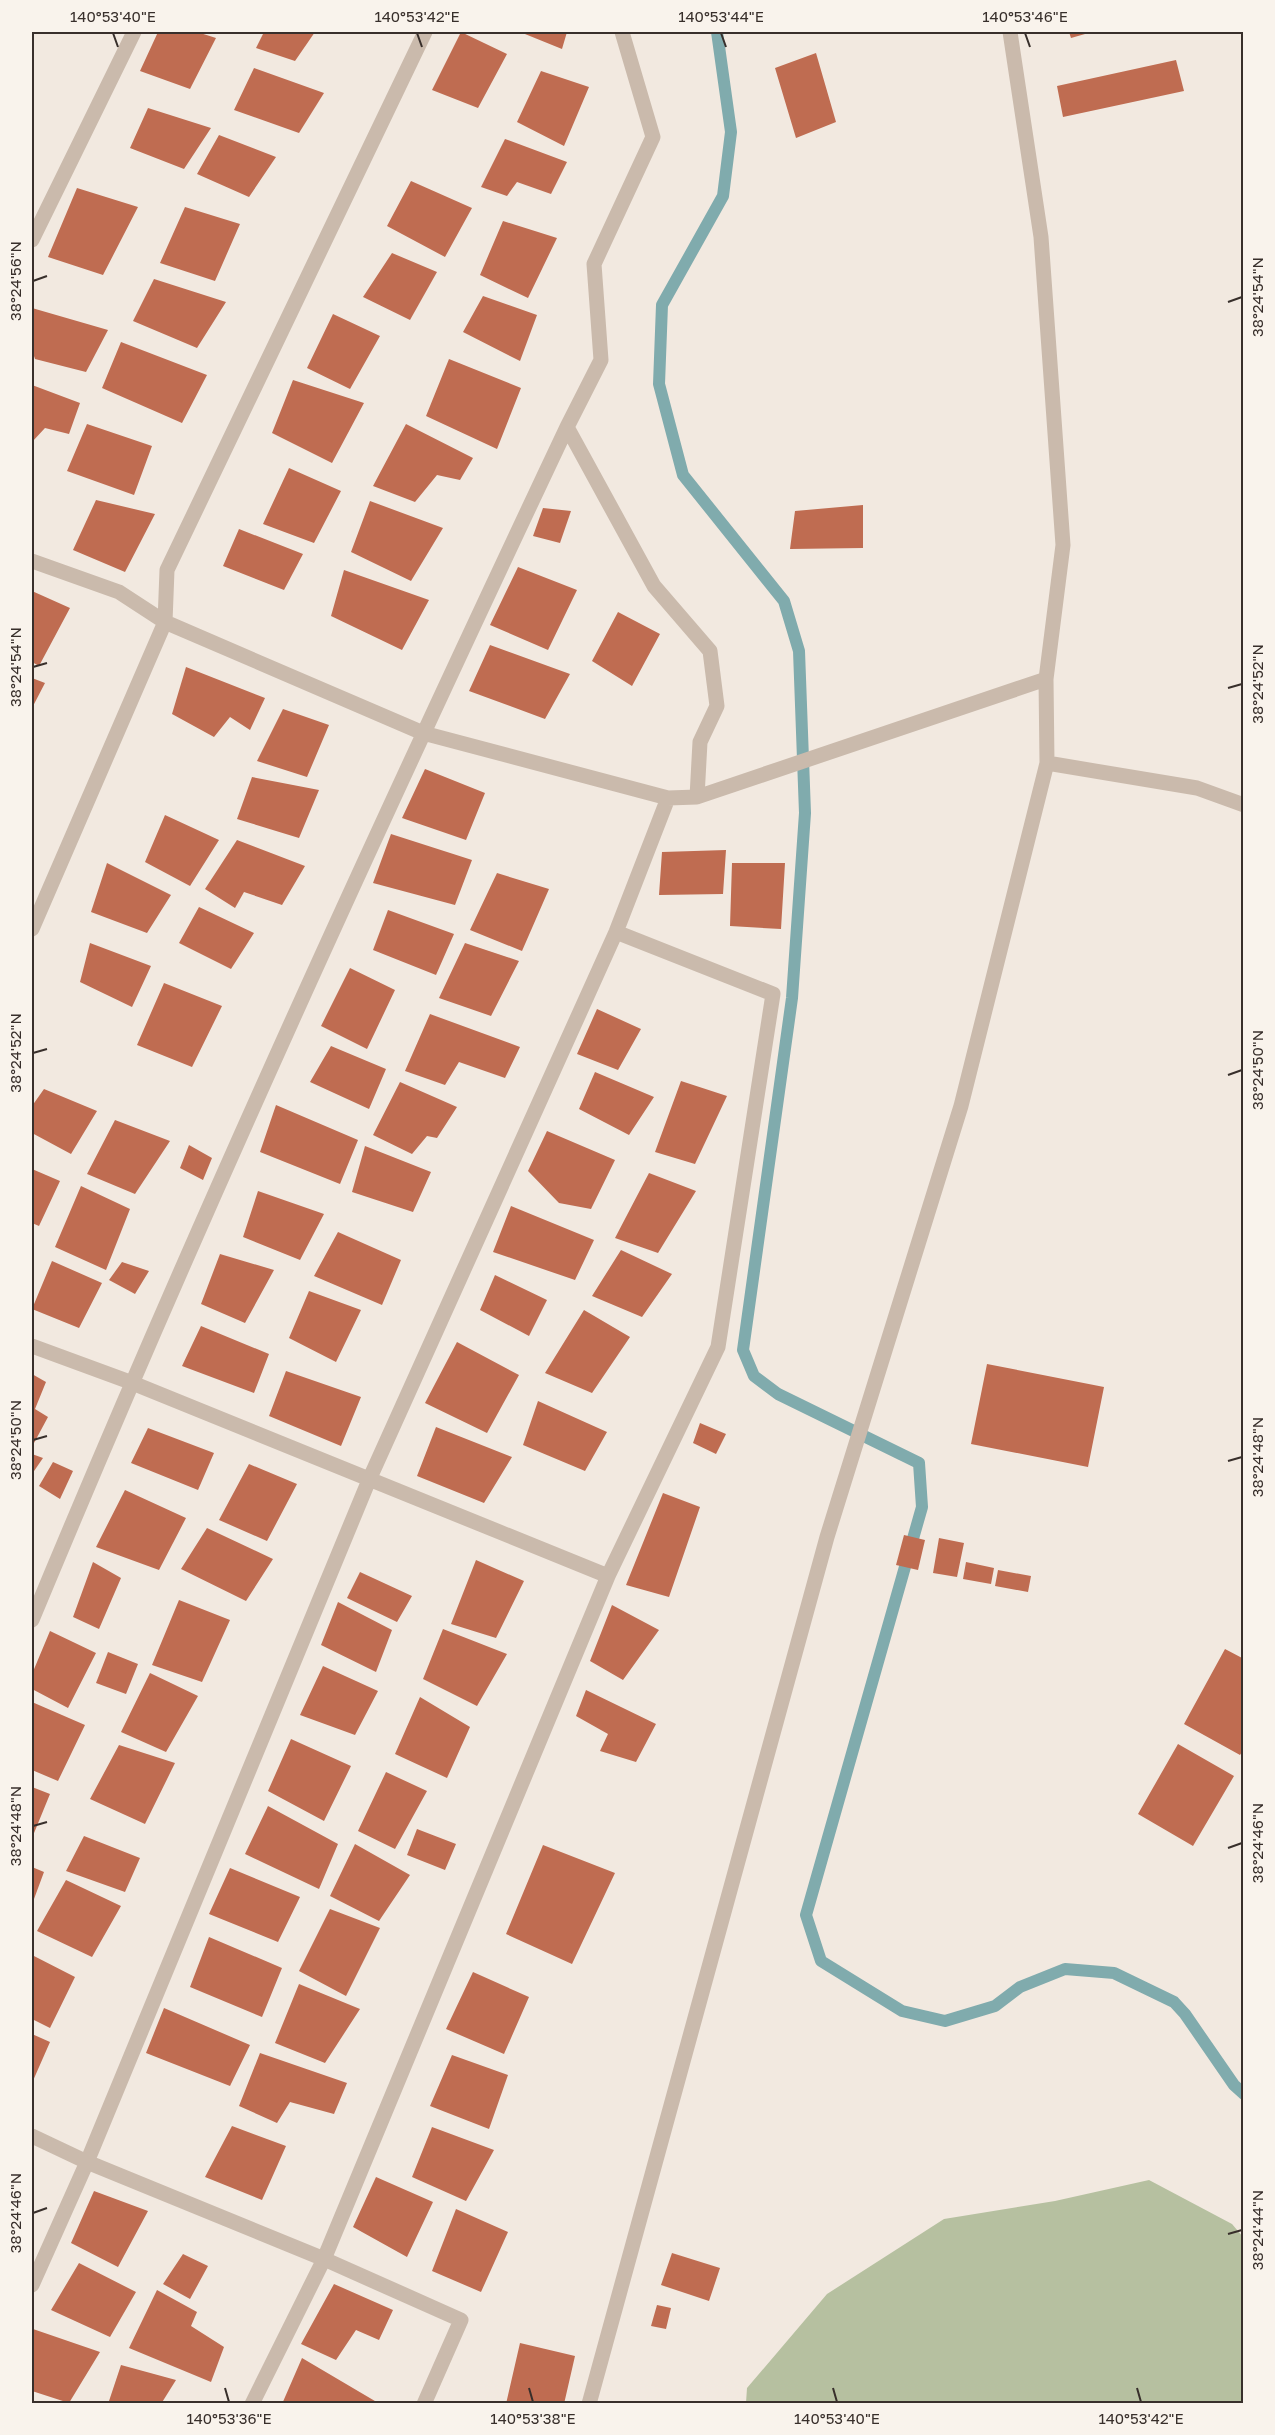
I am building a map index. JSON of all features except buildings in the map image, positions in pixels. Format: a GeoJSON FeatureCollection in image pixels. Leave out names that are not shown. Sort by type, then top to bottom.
{"type":"FeatureCollection","features":[{"type":"Feature","properties":{"kind":"street"},"geometry":{"type":"LineString","coordinates":[[32,240],[134,32]]}},
{"type":"Feature","properties":{"kind":"street"},"geometry":{"type":"LineString","coordinates":[[32,929],[165,622],[167,570],[425,32]]}},
{"type":"Feature","properties":{"kind":"street"},"geometry":{"type":"LineString","coordinates":[[32,1620],[130,1382],[423,733],[567,427],[601,360],[594,264],[653,137],[621,32]]}},
{"type":"Feature","properties":{"kind":"street"},"geometry":{"type":"LineString","coordinates":[[589,2403],[826,1537],[961,1106],[1047,763],[1046,679],[1063,545],[1041,237],[1010,32]]}},
{"type":"Feature","properties":{"kind":"street"},"geometry":{"type":"LineString","coordinates":[[567,427],[654,586],[710,651],[717,705],[700,742],[697,797]]}},
{"type":"Feature","properties":{"kind":"street"},"geometry":{"type":"LineString","coordinates":[[32,561],[119,592],[165,622],[423,733],[668,798],[697,797],[1046,679]]}},
{"type":"Feature","properties":{"kind":"street"},"geometry":{"type":"LineString","coordinates":[[1047,763],[1197,788],[1244,805]]}},
{"type":"Feature","properties":{"kind":"street"},"geometry":{"type":"LineString","coordinates":[[32,2285],[87,2162],[369,1480],[616,932],[668,798]]}},
{"type":"Feature","properties":{"kind":"street"},"geometry":{"type":"LineString","coordinates":[[252,2403],[324,2259],[608,1576],[718,1347],[774,994],[616,932]]}},
{"type":"Feature","properties":{"kind":"street"},"geometry":{"type":"LineString","coordinates":[[32,1346],[130,1382],[608,1576]]}},
{"type":"Feature","properties":{"kind":"street"},"geometry":{"type":"LineString","coordinates":[[32,2136],[87,2162],[324,2259],[461,2320],[424,2403]]}},
{"type":"Feature","properties":{"kind":"green space"},"geometry":{"type":"Polygon","coordinates":[[[1149,2180],[1232,2224],[1243,2237],[1243,2403],[746,2403],[747,2388],[827,2294],[944,2219],[1055,2201],[1149,2180]]]}},
{"type":"Feature","properties":{"kind":"waterway"},"geometry":{"type":"LineString","coordinates":[[717,32],[731,132],[723,196],[662,305],[659,384],[683,475],[784,601],[799,651],[805,813],[792,998],[743,1350],[754,1376],[778,1394],[919,1463],[922,1507],[806,1915],[821,1961],[902,2011],[945,2021],[995,2006],[1020,1987],[1065,1969],[1114,1973],[1174,2002],[1185,2014],[1234,2085],[1244,2094]]}}]}
